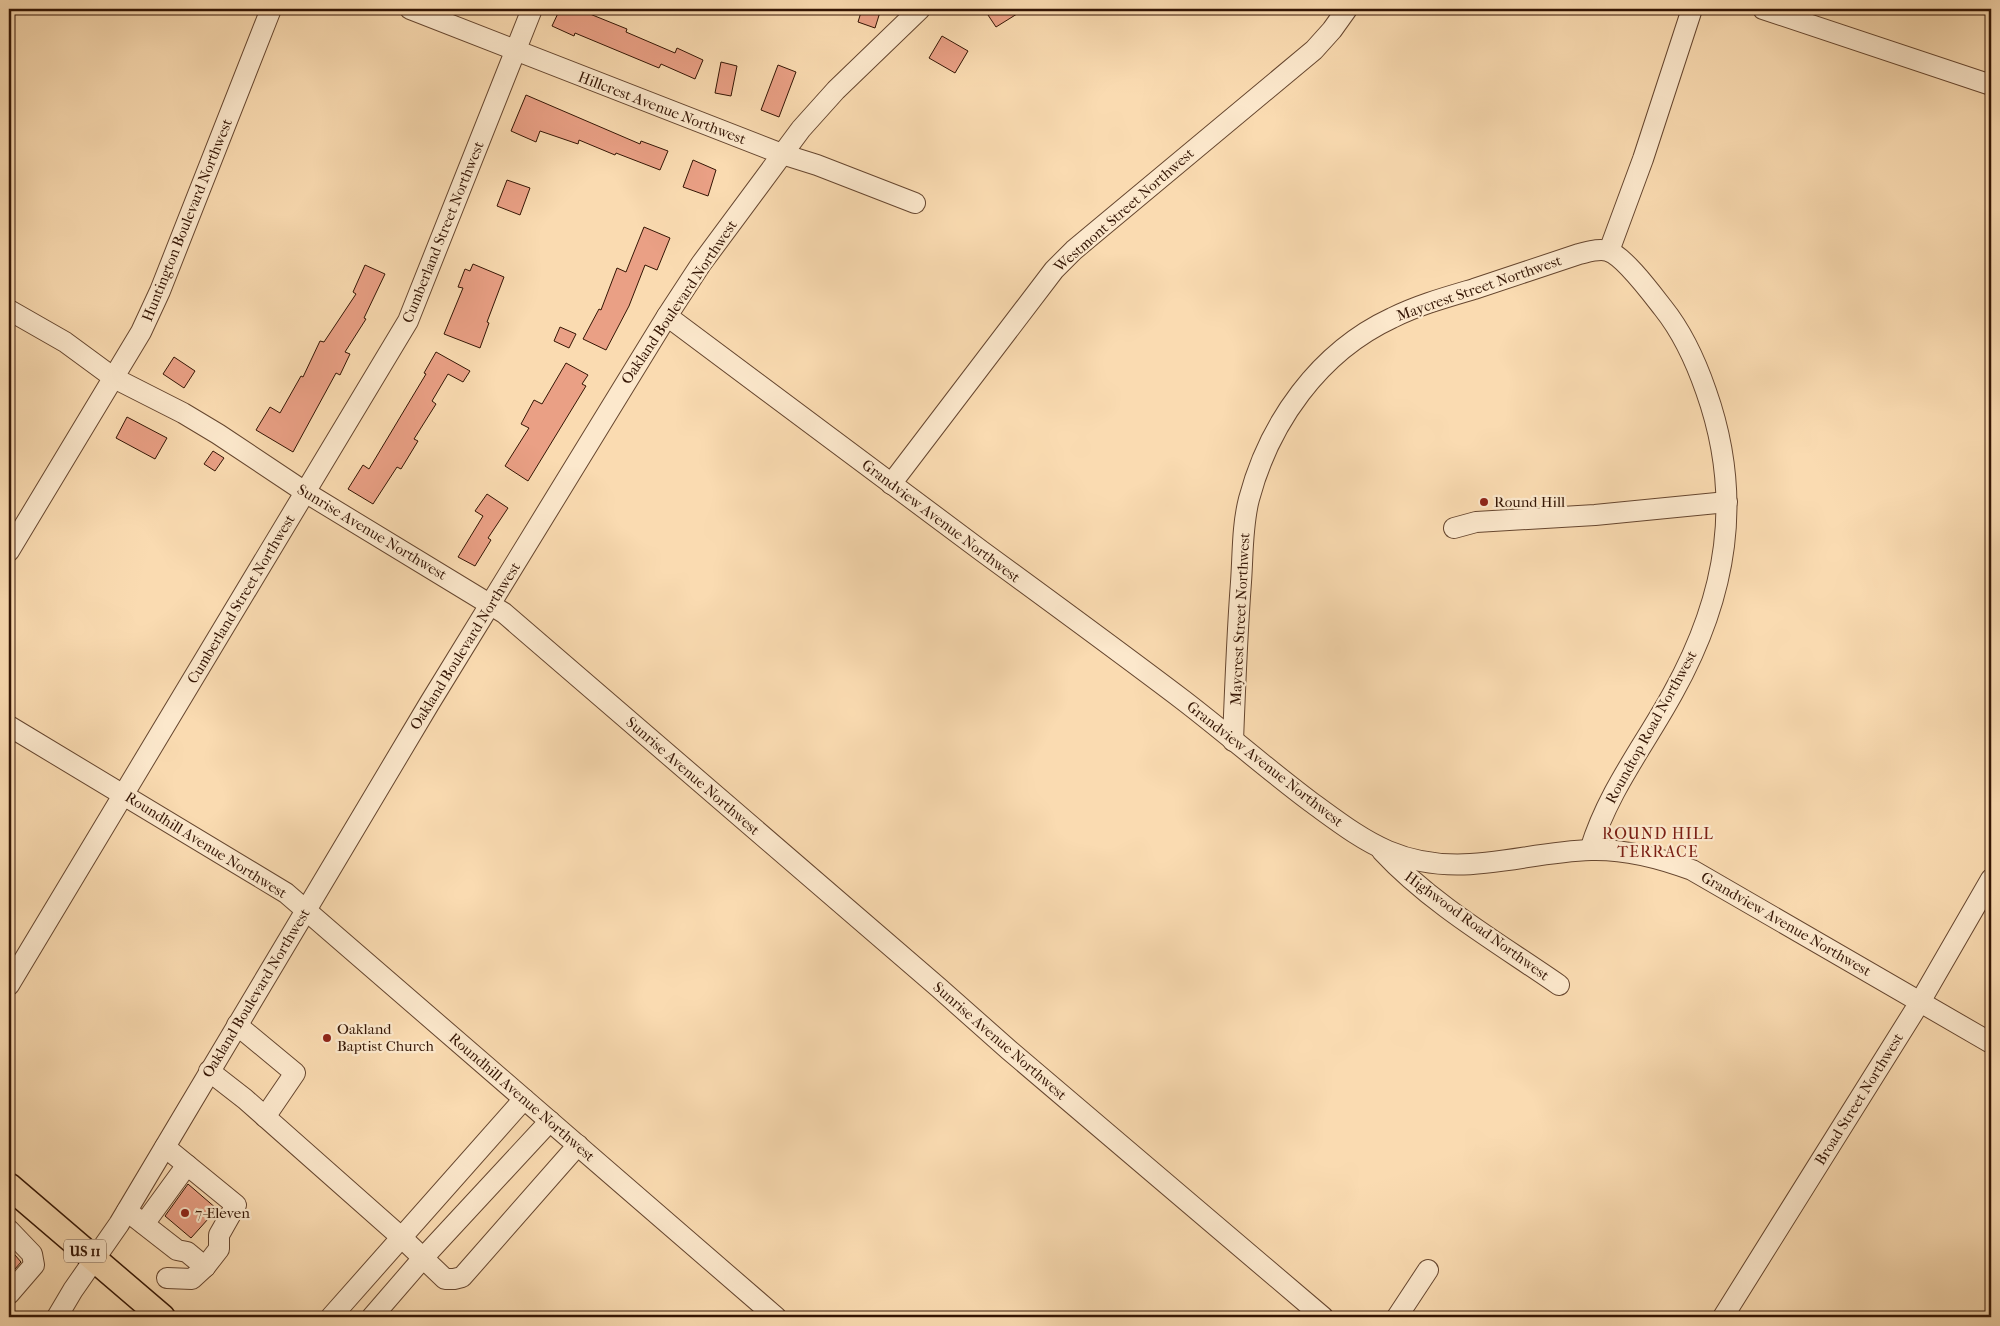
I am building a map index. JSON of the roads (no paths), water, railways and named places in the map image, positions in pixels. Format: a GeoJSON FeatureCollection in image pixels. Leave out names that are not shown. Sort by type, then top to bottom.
{"type":"FeatureCollection","features":[{"type":"Feature","properties":{"kind":"main road","name":"US 11"},"geometry":{"type":"LineString","coordinates":[[9,1186],[154,1311]]}},
{"type":"Feature","properties":{"kind":"street","name":"Huntington Boulevard Northwest"},"geometry":{"type":"LineString","coordinates":[[9,551],[141,332],[160,291],[271,9]]}},
{"type":"Feature","properties":{"kind":"street","name":"Hillcrest Avenue Northwest"},"geometry":{"type":"LineString","coordinates":[[410,9],[782,154],[817,164],[916,203]]}},
{"type":"Feature","properties":{"kind":"street","name":"Cumberland Street Northwest"},"geometry":{"type":"LineString","coordinates":[[9,985],[408,321],[532,9]]}},
{"type":"Feature","properties":{"kind":"street","name":"Oakland Boulevard Northwest"},"geometry":{"type":"LineString","coordinates":[[57,1317],[127,1211],[209,1071],[491,604],[667,316],[701,264],[782,154],[836,90],[920,9]]}},
{"type":"Feature","properties":{"kind":"street","name":"Westmont Street Northwest"},"geometry":{"type":"LineString","coordinates":[[891,484],[1054,270],[1074,250],[1314,50],[1347,9]]}},
{"type":"Feature","properties":{"kind":"street"},"geometry":{"type":"LineString","coordinates":[[1609,251],[1643,159],[1692,9]]}},
{"type":"Feature","properties":{"kind":"street"},"geometry":{"type":"LineString","coordinates":[[1763,9],[1991,85]]}},
{"type":"Feature","properties":{"kind":"street","name":"Maycrest Street Northwest"},"geometry":{"type":"LineString","coordinates":[[1233,741],[1235,666],[1244,532],[1249,501],[1257,472],[1272,438],[1298,395],[1314,376],[1343,349],[1392,318],[1438,300],[1579,254],[1600,250],[1609,251]]}},
{"type":"Feature","properties":{"kind":"street","name":"Roundtop Road Northwest"},"geometry":{"type":"LineString","coordinates":[[1590,850],[1608,802],[1673,694],[1693,655],[1710,614],[1718,584],[1724,546],[1727,502],[1722,447],[1713,411],[1699,369],[1670,316],[1641,280],[1616,255],[1609,251]]}},
{"type":"Feature","properties":{"kind":"street","name":"Sunrise Avenue Northwest"},"geometry":{"type":"LineString","coordinates":[[9,310],[64,342],[114,378],[183,413],[211,430],[305,492],[491,604],[512,620],[1009,1050],[1324,1317]]}},
{"type":"Feature","properties":{"kind":"street","name":"Grandview Avenue Northwest"},"geometry":{"type":"LineString","coordinates":[[667,316],[1185,702],[1341,824],[1375,844],[1410,859],[1457,866],[1590,850],[1634,853],[1667,861],[1692,870],[1991,1043]]}},
{"type":"Feature","properties":{"kind":"street"},"geometry":{"type":"LineString","coordinates":[[1454,528],[1476,522],[1595,515],[1727,502]]}},
{"type":"Feature","properties":{"kind":"street","name":"Roundhill Avenue Northwest"},"geometry":{"type":"LineString","coordinates":[[9,726],[286,893],[776,1317]]}},
{"type":"Feature","properties":{"kind":"street","name":"Highwood Road Northwest"},"geometry":{"type":"LineString","coordinates":[[1375,844],[1400,870],[1427,893],[1559,985]]}},
{"type":"Feature","properties":{"kind":"street","name":"Broad Street Northwest"},"geometry":{"type":"LineString","coordinates":[[1723,1317],[1920,1002],[1991,879]]}},
{"type":"Feature","properties":{"kind":"street"},"geometry":{"type":"LineString","coordinates":[[237,1025],[295,1073],[266,1117]]}},
{"type":"Feature","properties":{"kind":"street"},"geometry":{"type":"LineString","coordinates":[[209,1071],[266,1117],[401,1237],[445,1279],[454,1280],[462,1277],[578,1146]]}},
{"type":"Feature","properties":{"kind":"street"},"geometry":{"type":"LineString","coordinates":[[332,1317],[524,1098]]}},
{"type":"Feature","properties":{"kind":"street"},"geometry":{"type":"LineString","coordinates":[[372,1317],[423,1258],[550,1121]]}},
{"type":"Feature","properties":{"kind":"street"},"geometry":{"type":"LineString","coordinates":[[165,1147],[236,1205],[219,1235],[219,1249],[205,1267],[192,1279],[168,1278]]}},
{"type":"Feature","properties":{"kind":"street"},"geometry":{"type":"LineString","coordinates":[[144,1224],[187,1165]]}},
{"type":"Feature","properties":{"kind":"street"},"geometry":{"type":"LineString","coordinates":[[9,1294],[34,1265],[32,1254],[12,1238],[38,1211]]}},
{"type":"Feature","properties":{"kind":"street"},"geometry":{"type":"LineString","coordinates":[[127,1211],[177,1250],[187,1252],[205,1267]]}},
{"type":"Feature","properties":{"kind":"street"},"geometry":{"type":"LineString","coordinates":[[154,1311],[177,1250]]}},
{"type":"Feature","properties":{"kind":"street"},"geometry":{"type":"LineString","coordinates":[[1397,1317],[1428,1270]]}},
{"type":"Feature","properties":{"kind":"place","name":"Round Hill"},"geometry":{"type":"Point","coordinates":[1484,502]}},
{"type":"Feature","properties":{"kind":"place","name":"Oakland Baptist Church"},"geometry":{"type":"Point","coordinates":[327,1038]}},
{"type":"Feature","properties":{"kind":"place","name":"7-Eleven"},"geometry":{"type":"Point","coordinates":[185,1213]}},
{"type":"Feature","properties":{"kind":"district","name":"ROUND HILL TERRACE"},"geometry":{"type":"Point","coordinates":[1658,842]}}]}
